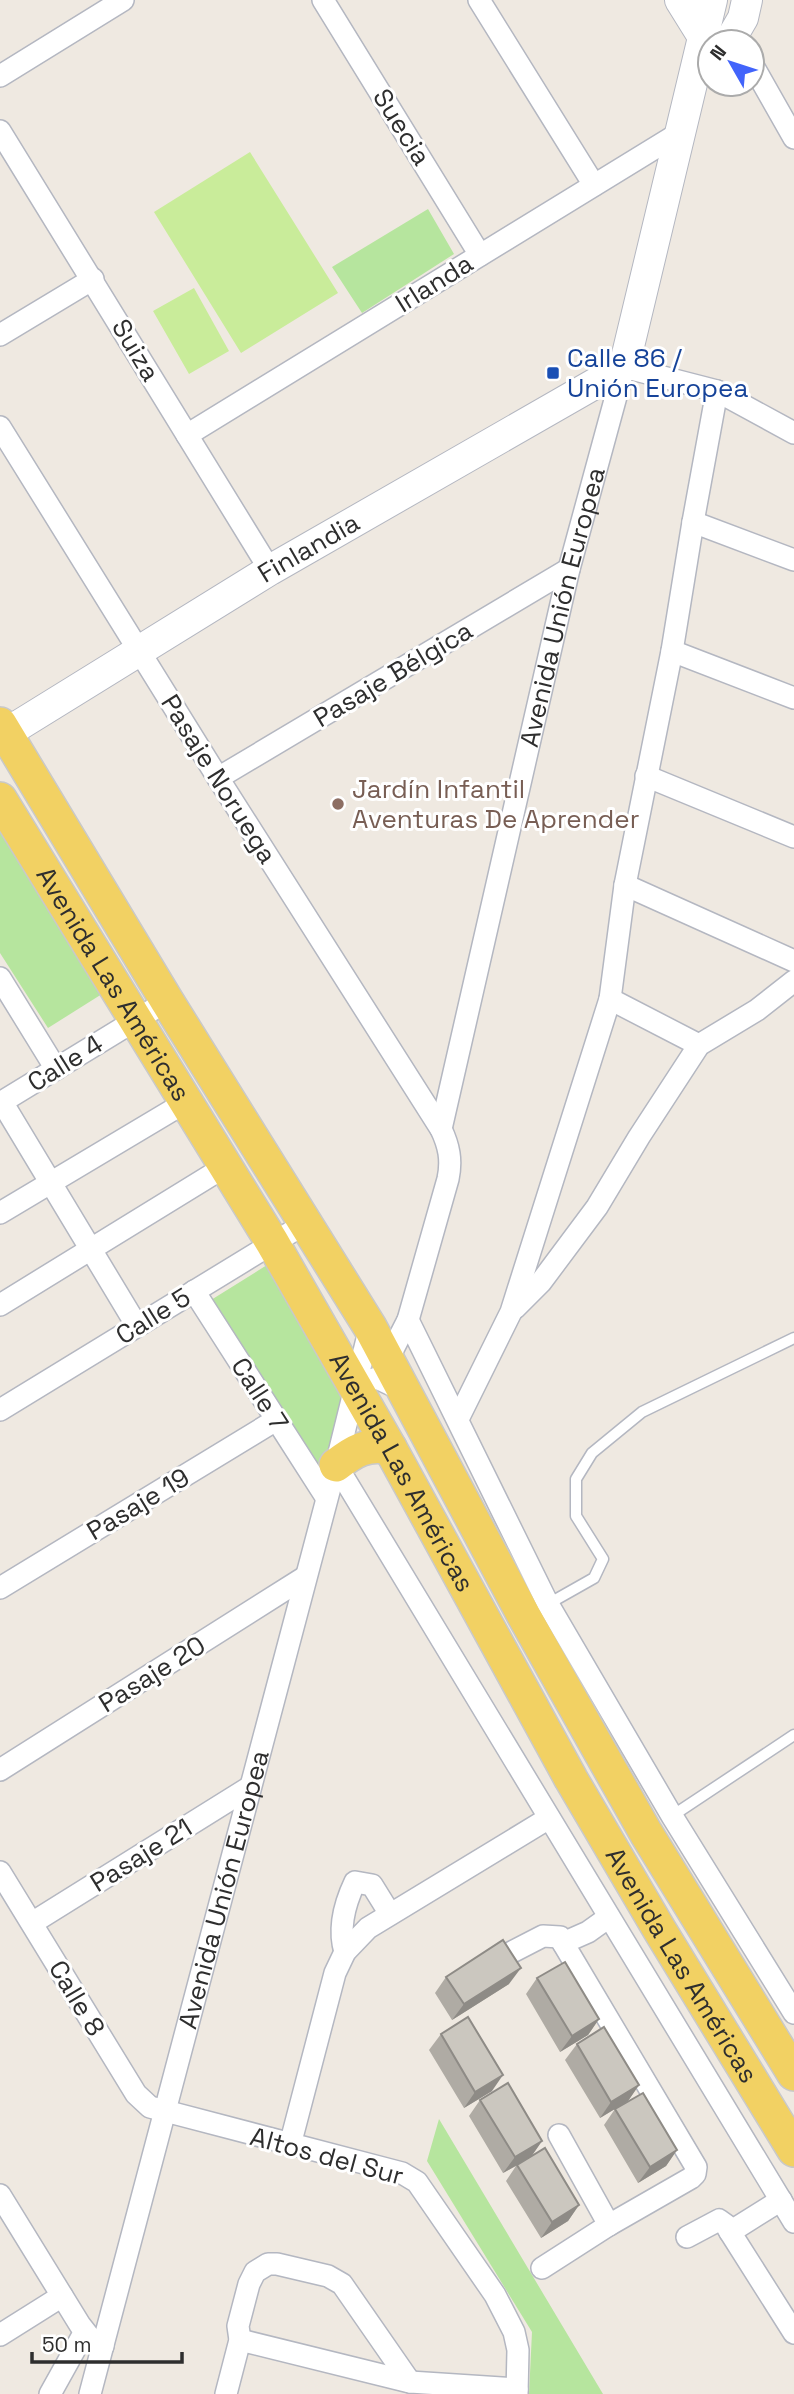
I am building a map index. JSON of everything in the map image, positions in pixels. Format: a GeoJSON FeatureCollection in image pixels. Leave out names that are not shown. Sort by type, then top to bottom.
{"type":"FeatureCollection","features":[{"type":"Feature","properties":{"kind":"main road","name":"Avenida Las Américas"},"geometry":{"type":"LineString","coordinates":[[2,732],[370,1327],[524,1616],[615,1778],[794,2074]]}},
{"type":"Feature","properties":{"kind":"main road","name":"Avenida Las Américas"},"geometry":{"type":"LineString","coordinates":[[0,799],[272,1242],[390,1448],[571,1779],[794,2150]]}},
{"type":"Feature","properties":{"kind":"main road"},"geometry":{"type":"LineString","coordinates":[[336,1465],[362,1447],[378,1445],[390,1448]]}},
{"type":"Feature","properties":{"kind":"street"},"geometry":{"type":"LineString","coordinates":[[0,76],[123,0]]}},
{"type":"Feature","properties":{"kind":"street","name":"Suecia"},"geometry":{"type":"LineString","coordinates":[[323,0],[480,255]]}},
{"type":"Feature","properties":{"kind":"street"},"geometry":{"type":"LineString","coordinates":[[479,0],[594,185]]}},
{"type":"Feature","properties":{"kind":"street"},"geometry":{"type":"LineString","coordinates":[[680,0],[731,26]]}},
{"type":"Feature","properties":{"kind":"street","name":"Avenida Unión Europea"},"geometry":{"type":"LineString","coordinates":[[712,0],[731,26]]}},
{"type":"Feature","properties":{"kind":"street"},"geometry":{"type":"LineString","coordinates":[[766,87],[791,127]]}},
{"type":"Feature","properties":{"kind":"street","name":"Avenida Unión Europea"},"geometry":{"type":"LineString","coordinates":[[441,1129],[569,569],[624,367],[681,132],[696,91]]}},
{"type":"Feature","properties":{"kind":"street","name":"Suiza"},"geometry":{"type":"LineString","coordinates":[[0,131],[270,570]]}},
{"type":"Feature","properties":{"kind":"street","name":"Irlanda"},"geometry":{"type":"LineString","coordinates":[[187,435],[681,132]]}},
{"type":"Feature","properties":{"kind":"street"},"geometry":{"type":"LineString","coordinates":[[0,335],[93,279]]}},
{"type":"Feature","properties":{"kind":"street"},"geometry":{"type":"LineString","coordinates":[[624,367],[717,391],[794,433]]}},
{"type":"Feature","properties":{"kind":"street","name":"Finlandia"},"geometry":{"type":"LineString","coordinates":[[2,732],[270,570],[624,367]]}},
{"type":"Feature","properties":{"kind":"street"},"geometry":{"type":"LineString","coordinates":[[458,1419],[511,1312],[610,999],[625,885],[672,651],[717,391]]}},
{"type":"Feature","properties":{"kind":"street","name":"Pasaje Noruega"},"geometry":{"type":"LineString","coordinates":[[0,427],[448,1144],[452,1163],[408,1320],[388,1359]]}},
{"type":"Feature","properties":{"kind":"street"},"geometry":{"type":"LineString","coordinates":[[693,522],[794,560]]}},
{"type":"Feature","properties":{"kind":"street","name":"Pasaje Bélgica"},"geometry":{"type":"LineString","coordinates":[[218,778],[569,569]]}},
{"type":"Feature","properties":{"kind":"street"},"geometry":{"type":"LineString","coordinates":[[672,651],[794,698]]}},
{"type":"Feature","properties":{"kind":"street"},"geometry":{"type":"LineString","coordinates":[[646,776],[794,838]]}},
{"type":"Feature","properties":{"kind":"street"},"geometry":{"type":"LineString","coordinates":[[625,885],[794,961]]}},
{"type":"Feature","properties":{"kind":"street"},"geometry":{"type":"LineString","coordinates":[[0,978],[56,1069]]}},
{"type":"Feature","properties":{"kind":"street"},"geometry":{"type":"LineString","coordinates":[[511,1312],[541,1282],[597,1207],[699,1045],[757,1010],[794,981]]}},
{"type":"Feature","properties":{"kind":"street"},"geometry":{"type":"LineString","coordinates":[[610,999],[699,1045]]}},
{"type":"Feature","properties":{"kind":"street","name":"Calle 4"},"geometry":{"type":"LineString","coordinates":[[1,1103],[167,1001]]}},
{"type":"Feature","properties":{"kind":"street"},"geometry":{"type":"LineString","coordinates":[[0,1213],[186,1102]]}},
{"type":"Feature","properties":{"kind":"street"},"geometry":{"type":"LineString","coordinates":[[1,1103],[137,1326]]}},
{"type":"Feature","properties":{"kind":"street"},"geometry":{"type":"LineString","coordinates":[[0,1306],[226,1166]]}},
{"type":"Feature","properties":{"kind":"street","name":"Calle 5"},"geometry":{"type":"LineString","coordinates":[[0,1410],[306,1223]]}},
{"type":"Feature","properties":{"kind":"street","name":"Calle 7"},"geometry":{"type":"LineString","coordinates":[[194,1291],[326,1497]]}},
{"type":"Feature","properties":{"kind":"street"},"geometry":{"type":"LineString","coordinates":[[408,1320],[548,1604],[671,1816],[794,2014]]}},
{"type":"Feature","properties":{"kind":"street","name":"Avenida Unión Europea"},"geometry":{"type":"LineString","coordinates":[[90,2394],[336,1465],[370,1327]]}},
{"type":"Feature","properties":{"kind":"street"},"geometry":{"type":"LineString","coordinates":[[354,1385],[377,1378],[406,1392]]}},
{"type":"Feature","properties":{"kind":"street","name":"Pasaje 19"},"geometry":{"type":"LineString","coordinates":[[0,1588],[276,1420]]}},
{"type":"Feature","properties":{"kind":"street","name":"Avenida Las Américas"},"geometry":{"type":"LineString","coordinates":[[336,1465],[794,2222]]}},
{"type":"Feature","properties":{"kind":"street","name":"Pasaje 20"},"geometry":{"type":"LineString","coordinates":[[0,1770],[305,1577]]}},
{"type":"Feature","properties":{"kind":"street","name":"Pasaje 21"},"geometry":{"type":"LineString","coordinates":[[32,1923],[250,1787]]}},
{"type":"Feature","properties":{"kind":"street"},"geometry":{"type":"LineString","coordinates":[[290,2144],[335,1973],[345,1952],[368,1928],[549,1818]]}},
{"type":"Feature","properties":{"kind":"street","name":"Calle 8"},"geometry":{"type":"LineString","coordinates":[[0,1872],[136,2094],[150,2107],[164,2112]]}},
{"type":"Feature","properties":{"kind":"street"},"geometry":{"type":"LineString","coordinates":[[345,1952],[341,1926],[355,1882],[372,1885],[390,1914]]}},
{"type":"Feature","properties":{"kind":"street"},"geometry":{"type":"LineString","coordinates":[[564,1944],[609,1917]]}},
{"type":"Feature","properties":{"kind":"street"},"geometry":{"type":"LineString","coordinates":[[512,1952],[543,1936],[560,1937],[696,2167],[691,2178],[609,2225],[542,2268]]}},
{"type":"Feature","properties":{"kind":"street","name":"Altos del Sur"},"geometry":{"type":"LineString","coordinates":[[164,2112],[402,2173],[417,2182],[495,2295],[514,2332],[518,2350],[517,2392]]}},
{"type":"Feature","properties":{"kind":"street"},"geometry":{"type":"LineString","coordinates":[[559,2135],[609,2225]]}},
{"type":"Feature","properties":{"kind":"street"},"geometry":{"type":"LineString","coordinates":[[1,2197],[85,2333],[103,2346]]}},
{"type":"Feature","properties":{"kind":"street"},"geometry":{"type":"LineString","coordinates":[[730,2232],[781,2200]]}},
{"type":"Feature","properties":{"kind":"street"},"geometry":{"type":"LineString","coordinates":[[687,2237],[719,2220],[726,2225],[794,2333]]}},
{"type":"Feature","properties":{"kind":"street"},"geometry":{"type":"LineString","coordinates":[[226,2394],[240,2340],[238,2326],[249,2284],[255,2272],[268,2264],[338,2280],[410,2382]]}},
{"type":"Feature","properties":{"kind":"street"},"geometry":{"type":"LineString","coordinates":[[0,2335],[62,2296]]}},
{"type":"Feature","properties":{"kind":"street"},"geometry":{"type":"LineString","coordinates":[[50,2394],[85,2333]]}},
{"type":"Feature","properties":{"kind":"street"},"geometry":{"type":"LineString","coordinates":[[240,2340],[410,2382],[517,2392]]}},
{"type":"Feature","properties":{"kind":"lane"},"geometry":{"type":"LineString","coordinates":[[548,1604],[594,1578],[603,1559],[576,1516],[576,1479],[592,1452],[642,1412],[794,1338]]}},
{"type":"Feature","properties":{"kind":"lane"},"geometry":{"type":"LineString","coordinates":[[671,1816],[794,1735]]}},
{"type":"Feature","properties":{"kind":"green space"},"geometry":{"type":"Polygon","coordinates":[[[250,152],[338,293],[241,353],[154,212],[250,152]]]}},
{"type":"Feature","properties":{"kind":"green space"},"geometry":{"type":"Polygon","coordinates":[[[428,209],[454,254],[362,313],[332,267],[428,209]]]}},
{"type":"Feature","properties":{"kind":"green space"},"geometry":{"type":"Polygon","coordinates":[[[194,288],[229,351],[189,374],[153,311],[194,288]]]}},
{"type":"Feature","properties":{"kind":"green space"},"geometry":{"type":"Polygon","coordinates":[[[0,832],[102,994],[48,1028],[0,953],[0,832]]]}},
{"type":"Feature","properties":{"kind":"green space"},"geometry":{"type":"Polygon","coordinates":[[[267,1265],[344,1389],[323,1480],[211,1300],[267,1265]]]}},
{"type":"Feature","properties":{"kind":"green space"},"geometry":{"type":"Polygon","coordinates":[[[439,2119],[603,2394],[529,2394],[532,2332],[427,2161],[439,2119]]]}},
{"type":"Feature","properties":{"kind":"building"},"geometry":{"type":"Polygon","coordinates":[[[503,1940],[521,1968],[464,2004],[446,1977],[503,1940]]]}},
{"type":"Feature","properties":{"kind":"building"},"geometry":{"type":"Polygon","coordinates":[[[565,1962],[599,2019],[572,2036],[537,1978],[565,1962]]]}},
{"type":"Feature","properties":{"kind":"building"},"geometry":{"type":"Polygon","coordinates":[[[468,2017],[503,2075],[475,2092],[441,2034],[468,2017]]]}},
{"type":"Feature","properties":{"kind":"building"},"geometry":{"type":"Polygon","coordinates":[[[604,2027],[639,2085],[611,2102],[577,2044],[604,2027]]]}},
{"type":"Feature","properties":{"kind":"building"},"geometry":{"type":"Polygon","coordinates":[[[508,2083],[542,2141],[515,2157],[480,2100],[508,2083]]]}},
{"type":"Feature","properties":{"kind":"building"},"geometry":{"type":"Polygon","coordinates":[[[643,2093],[677,2150],[650,2167],[615,2109],[643,2093]]]}},
{"type":"Feature","properties":{"kind":"building"},"geometry":{"type":"Polygon","coordinates":[[[545,2148],[579,2205],[552,2222],[517,2165],[545,2148]]]}},
{"type":"Feature","properties":{"kind":"place","name":"Calle 86 / Unión Europea"},"geometry":{"type":"Point","coordinates":[553,373]}},
{"type":"Feature","properties":{"kind":"place","name":"Jardín Infantil Aventuras De Aprender"},"geometry":{"type":"Point","coordinates":[338,804]}}]}
